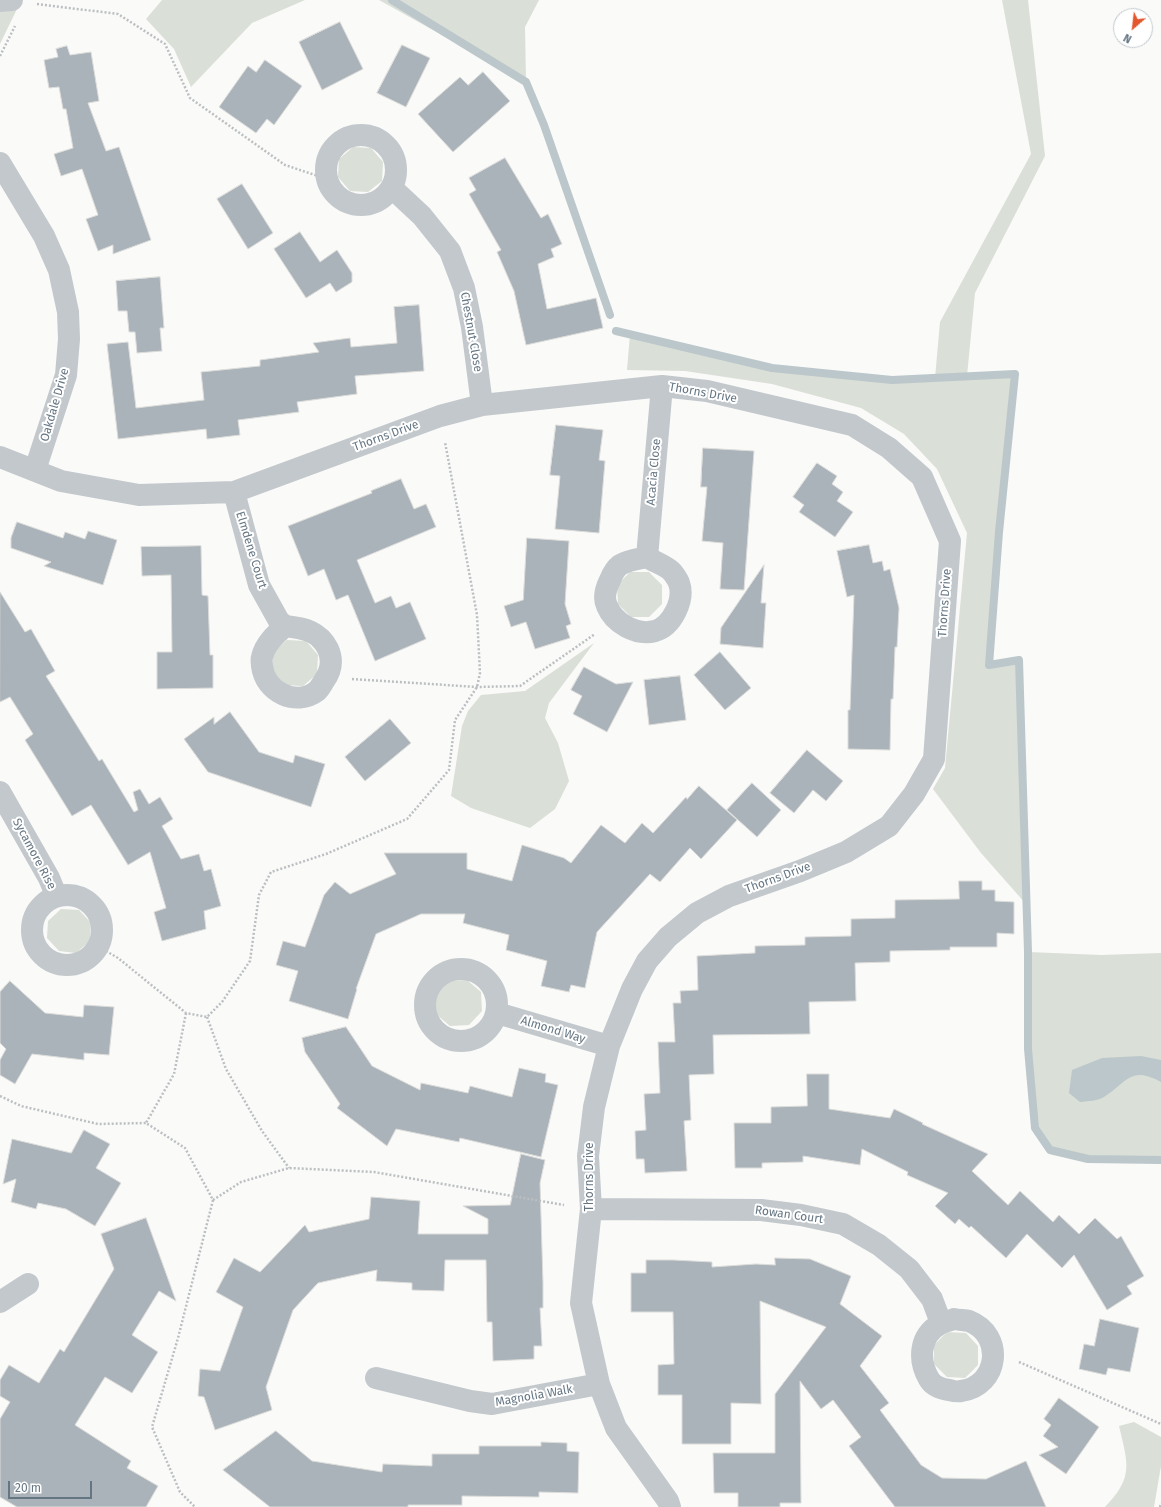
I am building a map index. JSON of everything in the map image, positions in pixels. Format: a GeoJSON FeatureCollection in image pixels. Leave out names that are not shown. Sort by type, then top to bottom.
{"type":"FeatureCollection","features":[{"type":"Feature","properties":{"kind":"street"},"geometry":{"type":"LineString","coordinates":[[0,0],[12,0]]}},
{"type":"Feature","properties":{"kind":"street"},"geometry":{"type":"LineString","coordinates":[[365,135],[379,140],[388,149],[395,161],[396,174],[392,188],[383,197],[371,204],[356,204],[344,201],[334,192],[327,180],[326,165],[330,152],[339,143],[352,136],[365,135]]}},
{"type":"Feature","properties":{"kind":"street","name":"Oakdale Drive"},"geometry":{"type":"LineString","coordinates":[[0,164],[44,236],[59,270],[68,312],[69,339],[66,375],[35,470]]}},
{"type":"Feature","properties":{"kind":"street","name":"Chestnut Close"},"geometry":{"type":"LineString","coordinates":[[392,188],[422,216],[450,251],[464,288],[472,327],[482,406]]}},
{"type":"Feature","properties":{"kind":"street","name":"Thorns Drive"},"geometry":{"type":"LineString","coordinates":[[0,457],[61,480],[139,495],[234,492],[440,416],[482,406],[662,386],[707,391],[852,425],[889,448],[922,477],[950,541],[934,759],[914,794],[889,826],[846,852],[800,871],[730,896],[697,913],[668,937],[647,961],[632,989],[609,1046],[594,1107],[588,1156],[591,1209],[581,1303],[599,1384],[616,1428],[668,1501],[670,1507]]}},
{"type":"Feature","properties":{"kind":"street","name":"Acacia Close"},"geometry":{"type":"LineString","coordinates":[[647,557],[662,386]]}},
{"type":"Feature","properties":{"kind":"street","name":"Elmdene Court"},"geometry":{"type":"LineString","coordinates":[[234,492],[259,585],[279,621],[285,626]]}},
{"type":"Feature","properties":{"kind":"street"},"geometry":{"type":"LineString","coordinates":[[647,557],[672,571],[680,584],[680,598],[676,613],[666,624],[655,631],[639,631],[626,628],[617,619],[614,618],[606,606],[606,590],[611,577],[620,565],[632,560],[647,557]]}},
{"type":"Feature","properties":{"kind":"street"},"geometry":{"type":"LineString","coordinates":[[285,626],[300,628],[312,632],[324,641],[330,654],[331,667],[327,678],[318,690],[307,696],[292,698],[280,692],[268,685],[263,672],[261,659],[266,646],[274,635],[285,626]]}},
{"type":"Feature","properties":{"kind":"street","name":"Sycamore Rise"},"geometry":{"type":"LineString","coordinates":[[0,792],[49,878],[56,896]]}},
{"type":"Feature","properties":{"kind":"street","name":"Sycamore Rise"},"geometry":{"type":"LineString","coordinates":[[71,895],[84,898],[94,907],[101,919],[103,933],[99,947],[90,957],[78,964],[63,965],[50,961],[40,952],[32,940],[32,926],[35,913],[44,903],[56,896],[71,895]]}},
{"type":"Feature","properties":{"kind":"street","name":"Almond Way"},"geometry":{"type":"LineString","coordinates":[[497,1013],[609,1046]]}},
{"type":"Feature","properties":{"kind":"street","name":"Rowan Court"},"geometry":{"type":"LineString","coordinates":[[591,1209],[761,1210],[801,1215],[842,1224],[879,1245],[909,1268],[932,1299],[941,1323]]}},
{"type":"Feature","properties":{"kind":"street"},"geometry":{"type":"LineString","coordinates":[[0,1302],[28,1284]]}},
{"type":"Feature","properties":{"kind":"street"},"geometry":{"type":"LineString","coordinates":[[954,1319],[968,1321],[981,1328],[990,1339],[994,1352],[992,1367],[985,1379],[974,1388],[960,1392],[946,1390],[932,1384],[925,1372],[921,1357],[923,1344],[930,1332],[941,1323],[954,1319]]}},
{"type":"Feature","properties":{"kind":"street","name":"Magnolia Walk"},"geometry":{"type":"LineString","coordinates":[[376,1378],[470,1401],[492,1404],[599,1384]]}},
{"type":"Feature","properties":{"kind":"path"},"geometry":{"type":"LineString","coordinates":[[33,9],[37,4],[118,14],[165,44],[190,98],[285,165],[327,180]]}},
{"type":"Feature","properties":{"kind":"path"},"geometry":{"type":"LineString","coordinates":[[0,56],[18,23]]}},
{"type":"Feature","properties":{"kind":"path"},"geometry":{"type":"LineString","coordinates":[[207,1017],[222,1002],[250,960],[259,895],[270,872],[326,854],[407,819],[449,770],[455,720],[477,687],[480,673],[477,615],[440,416]]}},
{"type":"Feature","properties":{"kind":"path"},"geometry":{"type":"LineString","coordinates":[[327,678],[477,687],[520,686],[617,619]]}},
{"type":"Feature","properties":{"kind":"path"},"geometry":{"type":"LineString","coordinates":[[99,947],[118,958],[186,1012],[207,1017]]}},
{"type":"Feature","properties":{"kind":"path"},"geometry":{"type":"LineString","coordinates":[[146,1123],[174,1074],[186,1012]]}},
{"type":"Feature","properties":{"kind":"path"},"geometry":{"type":"LineString","coordinates":[[207,1017],[226,1069],[262,1131],[289,1168]]}},
{"type":"Feature","properties":{"kind":"path"},"geometry":{"type":"LineString","coordinates":[[0,1096],[20,1106],[98,1124],[146,1123],[185,1148],[213,1200],[178,1338],[152,1427],[180,1492],[195,1507]]}},
{"type":"Feature","properties":{"kind":"path"},"geometry":{"type":"LineString","coordinates":[[213,1200],[241,1182],[289,1168],[374,1172],[591,1209]]}},
{"type":"Feature","properties":{"kind":"path"},"geometry":{"type":"LineString","coordinates":[[994,1352],[1161,1424]]}},
{"type":"Feature","properties":{"kind":"path"},"geometry":{"type":"LineString","coordinates":[[1160,1507],[1161,1503]]}},
{"type":"Feature","properties":{"kind":"shaded area"},"geometry":{"type":"Polygon","coordinates":[[[162,0],[305,0],[252,23],[191,87],[174,49],[146,19],[162,0]]]}},
{"type":"Feature","properties":{"kind":"shaded area"},"geometry":{"type":"Polygon","coordinates":[[[379,0],[539,0],[525,27],[526,82],[379,0]]]}},
{"type":"Feature","properties":{"kind":"shaded area"},"geometry":{"type":"Polygon","coordinates":[[[1002,0],[1028,0],[1045,156],[975,293],[967,376],[1015,374],[999,532],[989,664],[1019,660],[1026,904],[981,853],[933,789],[945,768],[967,533],[937,469],[904,434],[861,408],[772,384],[685,371],[627,370],[630,334],[772,368],[892,380],[935,378],[940,322],[1031,154],[1002,0]]]}},
{"type":"Feature","properties":{"kind":"shaded area"},"geometry":{"type":"Polygon","coordinates":[[[17,9],[0,44],[0,12],[17,9]]]}},
{"type":"Feature","properties":{"kind":"shaded area"},"geometry":{"type":"Polygon","coordinates":[[[353,147],[371,148],[383,162],[382,181],[368,192],[350,191],[338,177],[339,159],[353,147]]]}},
{"type":"Feature","properties":{"kind":"shaded area"},"geometry":{"type":"Polygon","coordinates":[[[630,572],[649,572],[662,585],[662,604],[649,617],[631,617],[618,604],[617,585],[630,572]]]}},
{"type":"Feature","properties":{"kind":"shaded area"},"geometry":{"type":"Polygon","coordinates":[[[287,640],[306,641],[318,655],[317,674],[303,686],[284,685],[272,671],[273,652],[287,640]]]}},
{"type":"Feature","properties":{"kind":"shaded area"},"geometry":{"type":"Polygon","coordinates":[[[594,643],[549,703],[545,718],[558,743],[569,781],[555,809],[530,828],[471,808],[451,796],[462,726],[468,711],[481,695],[525,691],[594,643]]]}},
{"type":"Feature","properties":{"kind":"shaded area"},"geometry":{"type":"Polygon","coordinates":[[[61,909],[79,910],[91,923],[90,941],[76,953],[59,951],[47,938],[48,921],[61,909]]]}},
{"type":"Feature","properties":{"kind":"shaded area"},"geometry":{"type":"Polygon","coordinates":[[[1028,952],[1101,955],[1161,953],[1161,1160],[1088,1159],[1050,1150],[1035,1128],[1028,1049],[1028,952]]]}},
{"type":"Feature","properties":{"kind":"shaded area"},"geometry":{"type":"Polygon","coordinates":[[[467,980],[481,992],[482,1011],[469,1025],[450,1026],[436,1014],[435,995],[448,981],[467,980]]]}},
{"type":"Feature","properties":{"kind":"shaded area"},"geometry":{"type":"Polygon","coordinates":[[[1141,1056],[1161,1060],[1161,1082],[1151,1077],[1136,1075],[1124,1081],[1104,1097],[1090,1101],[1080,1102],[1069,1093],[1072,1070],[1102,1058],[1141,1056]]]}},
{"type":"Feature","properties":{"kind":"shaded area"},"geometry":{"type":"Polygon","coordinates":[[[947,1332],[966,1333],[978,1346],[978,1365],[965,1378],[947,1377],[934,1364],[934,1345],[947,1332]]]}},
{"type":"Feature","properties":{"kind":"shaded area"},"geometry":{"type":"Polygon","coordinates":[[[1134,1422],[1161,1437],[1161,1466],[1154,1507],[1105,1507],[1121,1487],[1125,1478],[1125,1450],[1119,1426],[1134,1422]]]}},
{"type":"Feature","properties":{"kind":"building"},"geometry":{"type":"Polygon","coordinates":[[[340,22],[363,69],[322,90],[299,42],[340,22]]]}},
{"type":"Feature","properties":{"kind":"building"},"geometry":{"type":"Polygon","coordinates":[[[402,45],[430,58],[406,107],[377,93],[402,45]]]}},
{"type":"Feature","properties":{"kind":"building"},"geometry":{"type":"Polygon","coordinates":[[[67,46],[70,55],[91,52],[99,101],[88,103],[106,151],[119,147],[151,240],[113,254],[113,245],[98,251],[86,219],[98,215],[82,169],[61,176],[54,154],[73,148],[66,109],[63,109],[59,87],[49,88],[44,60],[58,57],[56,49],[67,46]]]}},
{"type":"Feature","properties":{"kind":"building"},"geometry":{"type":"Polygon","coordinates":[[[265,60],[302,86],[274,125],[267,119],[256,133],[219,107],[248,66],[256,72],[265,60]]]}},
{"type":"Feature","properties":{"kind":"building"},"geometry":{"type":"Polygon","coordinates":[[[483,72],[510,101],[453,152],[418,114],[460,77],[468,85],[483,72]]]}},
{"type":"Feature","properties":{"kind":"building"},"geometry":{"type":"Polygon","coordinates":[[[505,158],[541,218],[548,214],[562,244],[551,249],[554,257],[538,264],[547,309],[596,298],[603,328],[526,345],[514,291],[497,252],[501,250],[469,194],[476,190],[469,178],[505,158]]]}},
{"type":"Feature","properties":{"kind":"building"},"geometry":{"type":"Polygon","coordinates":[[[242,184],[273,233],[248,249],[217,199],[242,184]]]}},
{"type":"Feature","properties":{"kind":"building"},"geometry":{"type":"Polygon","coordinates":[[[300,232],[320,262],[337,250],[352,273],[352,282],[336,292],[330,283],[306,298],[274,249],[300,232]]]}},
{"type":"Feature","properties":{"kind":"building"},"geometry":{"type":"Polygon","coordinates":[[[160,277],[164,328],[160,328],[162,351],[137,353],[135,332],[129,332],[127,311],[118,311],[116,281],[160,277]]]}},
{"type":"Feature","properties":{"kind":"building"},"geometry":{"type":"Polygon","coordinates":[[[419,305],[424,371],[355,376],[357,394],[297,402],[299,412],[238,420],[240,435],[207,439],[206,429],[118,439],[107,344],[128,342],[136,408],[204,400],[201,372],[260,366],[260,360],[319,352],[313,343],[350,338],[351,347],[397,343],[394,307],[419,305]]]}},
{"type":"Feature","properties":{"kind":"building"},"geometry":{"type":"Polygon","coordinates":[[[556,425],[603,430],[599,460],[605,461],[599,533],[555,529],[560,476],[550,475],[556,425]]]}},
{"type":"Feature","properties":{"kind":"building"},"geometry":{"type":"Polygon","coordinates":[[[703,448],[754,451],[744,590],[720,589],[723,543],[702,541],[707,487],[701,487],[703,448]]]}},
{"type":"Feature","properties":{"kind":"building"},"geometry":{"type":"Polygon","coordinates":[[[817,463],[837,476],[832,484],[843,492],[837,501],[853,512],[835,537],[799,512],[804,505],[793,497],[817,463]]]}},
{"type":"Feature","properties":{"kind":"building"},"geometry":{"type":"Polygon","coordinates":[[[401,479],[414,509],[426,504],[436,527],[357,560],[375,603],[391,596],[396,608],[410,602],[426,639],[375,661],[348,595],[336,600],[324,569],[308,576],[288,526],[372,493],[371,491],[401,479]]]}},
{"type":"Feature","properties":{"kind":"building"},"geometry":{"type":"Polygon","coordinates":[[[17,522],[63,538],[65,532],[85,539],[88,531],[117,540],[103,585],[44,566],[51,562],[11,548],[11,538],[17,522]]]}},
{"type":"Feature","properties":{"kind":"building"},"geometry":{"type":"Polygon","coordinates":[[[527,538],[569,541],[565,604],[571,624],[566,626],[570,638],[535,649],[526,622],[511,627],[504,606],[523,600],[527,538]]]}},
{"type":"Feature","properties":{"kind":"building"},"geometry":{"type":"Polygon","coordinates":[[[869,545],[873,563],[882,561],[884,571],[890,569],[899,608],[897,647],[895,647],[893,699],[891,699],[890,750],[848,749],[848,710],[850,710],[854,595],[847,597],[837,551],[869,545]]]}},
{"type":"Feature","properties":{"kind":"building"},"geometry":{"type":"Polygon","coordinates":[[[201,546],[202,595],[208,596],[210,655],[213,655],[213,688],[157,689],[157,652],[172,652],[171,575],[142,576],[141,547],[201,546]]]}},
{"type":"Feature","properties":{"kind":"building"},"geometry":{"type":"Polygon","coordinates":[[[764,565],[761,603],[766,603],[763,648],[720,644],[721,628],[764,565]]]}},
{"type":"Feature","properties":{"kind":"building"},"geometry":{"type":"Polygon","coordinates":[[[0,592],[25,632],[31,629],[55,671],[46,676],[99,761],[102,759],[134,812],[138,810],[133,792],[140,789],[149,804],[160,797],[173,819],[162,826],[181,859],[199,854],[204,871],[211,869],[221,906],[204,911],[206,929],[162,941],[154,912],[166,908],[150,852],[128,865],[91,805],[72,816],[25,740],[33,734],[10,697],[0,702],[0,592]]]}},
{"type":"Feature","properties":{"kind":"building"},"geometry":{"type":"Polygon","coordinates":[[[720,652],[751,688],[725,710],[694,675],[720,652]]]}},
{"type":"Feature","properties":{"kind":"building"},"geometry":{"type":"Polygon","coordinates":[[[584,667],[616,684],[633,682],[607,732],[573,714],[582,696],[571,690],[584,667]]]}},
{"type":"Feature","properties":{"kind":"building"},"geometry":{"type":"Polygon","coordinates":[[[680,676],[686,720],[649,725],[644,680],[680,676]]]}},
{"type":"Feature","properties":{"kind":"building"},"geometry":{"type":"Polygon","coordinates":[[[230,712],[259,752],[293,763],[295,755],[325,764],[311,807],[208,772],[184,739],[214,717],[214,724],[230,712]]]}},
{"type":"Feature","properties":{"kind":"building"},"geometry":{"type":"Polygon","coordinates":[[[390,719],[411,743],[365,781],[345,757],[390,719]]]}},
{"type":"Feature","properties":{"kind":"building"},"geometry":{"type":"Polygon","coordinates":[[[807,750],[843,781],[826,801],[813,790],[794,813],[770,793],[807,750]]]}},
{"type":"Feature","properties":{"kind":"building"},"geometry":{"type":"Polygon","coordinates":[[[752,783],[781,810],[757,837],[727,810],[752,783]]]}},
{"type":"Feature","properties":{"kind":"building"},"geometry":{"type":"Polygon","coordinates":[[[699,786],[737,820],[701,859],[690,848],[660,882],[650,874],[597,932],[585,988],[571,985],[569,992],[541,986],[547,961],[506,950],[509,935],[463,923],[465,914],[421,914],[376,934],[356,989],[348,1019],[289,1001],[298,971],[276,965],[283,941],[305,947],[324,895],[335,882],[350,894],[396,874],[384,853],[467,853],[467,869],[512,881],[522,845],[564,858],[571,863],[601,825],[625,843],[642,823],[653,833],[686,797],[687,799],[699,786]]]}},
{"type":"Feature","properties":{"kind":"building"},"geometry":{"type":"Polygon","coordinates":[[[959,881],[982,881],[982,890],[995,890],[995,901],[1014,902],[1014,934],[997,933],[997,947],[950,947],[950,950],[890,951],[890,962],[855,963],[856,1001],[809,1002],[810,1034],[713,1035],[714,1074],[689,1075],[691,1120],[684,1121],[687,1171],[645,1173],[644,1159],[636,1159],[635,1131],[646,1130],[644,1094],[660,1093],[658,1042],[675,1042],[673,1003],[681,1003],[680,991],[698,990],[697,956],[755,953],[755,946],[805,945],[805,937],[851,936],[851,919],[895,918],[895,900],[959,899],[959,881]]]}},
{"type":"Feature","properties":{"kind":"building"},"geometry":{"type":"Polygon","coordinates":[[[10,981],[45,1013],[83,1017],[84,1005],[114,1007],[109,1055],[84,1053],[84,1060],[32,1054],[15,1084],[0,1075],[0,1060],[6,1049],[0,1043],[0,992],[10,981]]]}},
{"type":"Feature","properties":{"kind":"building"},"geometry":{"type":"Polygon","coordinates":[[[346,1027],[372,1066],[420,1090],[421,1083],[468,1093],[470,1086],[512,1097],[519,1068],[546,1074],[545,1082],[558,1085],[541,1157],[460,1138],[459,1142],[396,1129],[387,1146],[337,1108],[340,1104],[305,1052],[302,1038],[346,1027]]]}},
{"type":"Feature","properties":{"kind":"building"},"geometry":{"type":"Polygon","coordinates":[[[807,1074],[829,1074],[829,1109],[890,1118],[894,1109],[923,1123],[922,1124],[988,1154],[972,1171],[1008,1205],[1020,1191],[1053,1222],[1059,1215],[1079,1234],[1095,1218],[1117,1239],[1121,1236],[1144,1276],[1127,1286],[1132,1294],[1107,1310],[1074,1255],[1062,1268],[1027,1234],[1006,1258],[971,1226],[969,1228],[959,1219],[955,1224],[935,1206],[948,1193],[907,1175],[908,1172],[862,1149],[860,1165],[803,1156],[803,1162],[762,1163],[762,1168],[735,1168],[734,1123],[771,1123],[771,1107],[807,1106],[807,1074]]]}},
{"type":"Feature","properties":{"kind":"building"},"geometry":{"type":"Polygon","coordinates":[[[84,1130],[110,1144],[96,1168],[121,1183],[95,1226],[66,1209],[38,1203],[36,1209],[11,1202],[16,1179],[3,1184],[12,1139],[71,1153],[84,1130]]]}},
{"type":"Feature","properties":{"kind":"building"},"geometry":{"type":"Polygon","coordinates":[[[521,1154],[545,1160],[540,1183],[543,1283],[543,1308],[540,1308],[542,1346],[534,1346],[534,1359],[493,1361],[492,1322],[487,1322],[486,1260],[445,1260],[444,1291],[412,1290],[412,1283],[376,1281],[377,1270],[318,1283],[293,1310],[266,1387],[272,1410],[215,1430],[204,1397],[198,1396],[200,1369],[220,1371],[243,1307],[216,1292],[234,1258],[260,1272],[305,1225],[309,1232],[369,1219],[371,1197],[420,1201],[418,1234],[488,1234],[488,1219],[463,1206],[510,1205],[521,1154]]]}},
{"type":"Feature","properties":{"kind":"building"},"geometry":{"type":"Polygon","coordinates":[[[146,1218],[176,1301],[159,1291],[132,1335],[158,1352],[132,1393],[105,1377],[75,1425],[131,1461],[127,1468],[158,1486],[146,1507],[17,1507],[0,1497],[0,1419],[10,1402],[0,1396],[0,1380],[9,1365],[39,1383],[60,1349],[64,1352],[114,1269],[101,1234],[146,1218]]]}},
{"type":"Feature","properties":{"kind":"building"},"geometry":{"type":"Polygon","coordinates":[[[775,1258],[810,1259],[851,1276],[840,1304],[882,1336],[860,1366],[889,1403],[880,1410],[921,1465],[942,1478],[986,1479],[1026,1461],[1046,1507],[895,1507],[849,1446],[861,1437],[833,1400],[821,1409],[800,1381],[801,1503],[780,1503],[780,1507],[738,1507],[738,1493],[714,1493],[713,1453],[775,1453],[775,1394],[826,1327],[760,1301],[761,1404],[731,1403],[731,1444],[682,1444],[682,1395],[658,1395],[658,1365],[674,1364],[673,1312],[631,1312],[631,1273],[646,1273],[646,1260],[712,1262],[712,1267],[756,1264],[775,1265],[775,1258]]]}},
{"type":"Feature","properties":{"kind":"building"},"geometry":{"type":"Polygon","coordinates":[[[1100,1319],[1139,1328],[1130,1372],[1108,1368],[1106,1375],[1079,1369],[1084,1344],[1094,1346],[1100,1319]]]}},
{"type":"Feature","properties":{"kind":"building"},"geometry":{"type":"Polygon","coordinates":[[[1059,1398],[1099,1427],[1066,1474],[1039,1455],[1058,1447],[1043,1436],[1051,1425],[1044,1419],[1059,1398]]]}},
{"type":"Feature","properties":{"kind":"building"},"geometry":{"type":"Polygon","coordinates":[[[276,1431],[312,1461],[382,1472],[383,1464],[432,1466],[432,1454],[479,1454],[479,1446],[541,1446],[541,1442],[567,1443],[567,1451],[579,1452],[578,1493],[539,1492],[539,1497],[462,1496],[462,1505],[408,1505],[408,1507],[270,1507],[223,1470],[276,1431]]]}},
{"type":"Feature","properties":{"kind":"waterway"},"geometry":{"type":"LineString","coordinates":[[392,0],[526,82],[544,125],[610,315]]}},
{"type":"Feature","properties":{"kind":"waterway"},"geometry":{"type":"LineString","coordinates":[[616,331],[772,368],[892,380],[1015,374],[999,532],[989,665],[1019,660],[1028,952],[1028,1049],[1035,1128],[1050,1150],[1088,1159],[1161,1160]]}}]}
